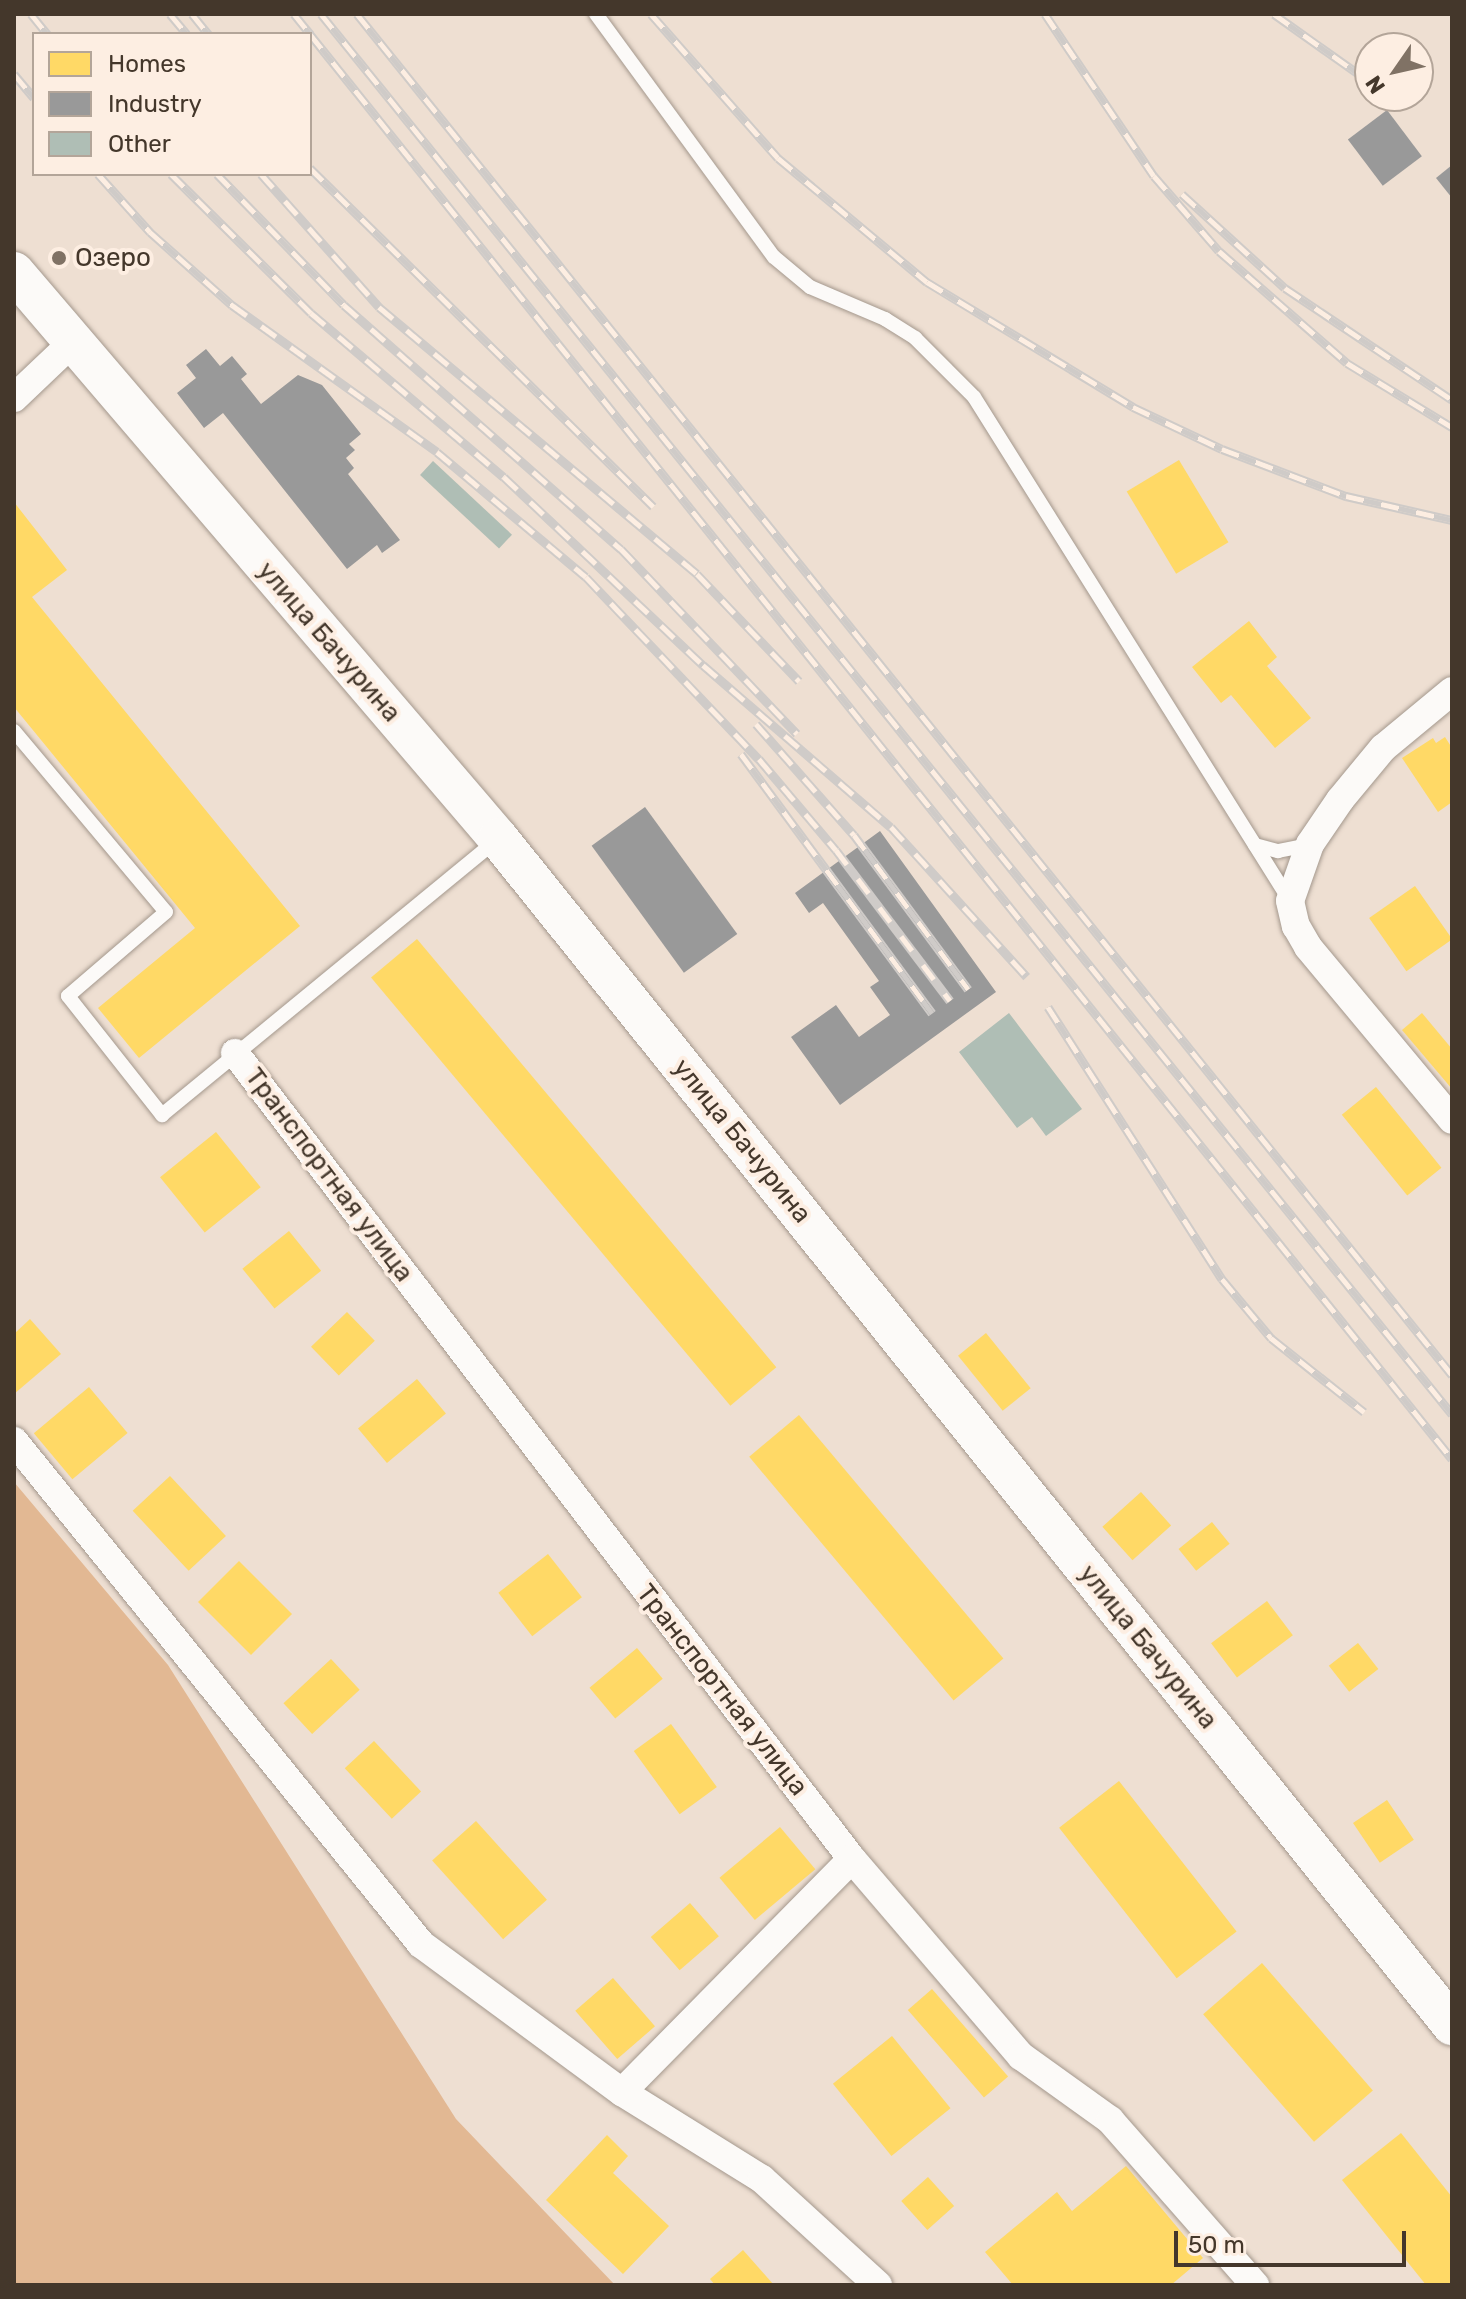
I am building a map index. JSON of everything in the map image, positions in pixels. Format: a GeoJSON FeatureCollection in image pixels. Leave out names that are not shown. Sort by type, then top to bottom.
{"type":"FeatureCollection","features":[{"type":"Feature","properties":{"kind":"street","name":"улица Бачурина"},"geometry":{"type":"LineString","coordinates":[[14,272],[498,838],[1452,2025]]}},
{"type":"Feature","properties":{"kind":"street"},"geometry":{"type":"LineString","coordinates":[[14,398],[72,343]]}},
{"type":"Feature","properties":{"kind":"street"},"geometry":{"type":"LineString","coordinates":[[1452,691],[1383,748],[1310,844],[1290,901],[1296,926],[1308,947],[1452,1120]]}},
{"type":"Feature","properties":{"kind":"street","name":"Транспортная улица"},"geometry":{"type":"LineString","coordinates":[[235,1053],[852,1859],[1021,2056],[1110,2120],[1255,2285]]}},
{"type":"Feature","properties":{"kind":"street"},"geometry":{"type":"LineString","coordinates":[[14,1441],[421,1944],[622,2092],[762,2179],[878,2285]]}},
{"type":"Feature","properties":{"kind":"street"},"geometry":{"type":"LineString","coordinates":[[622,2092],[852,1859]]}},
{"type":"Feature","properties":{"kind":"lane"},"geometry":{"type":"LineString","coordinates":[[596,14],[774,257],[810,287],[885,319],[915,338],[974,397],[1290,901]]}},
{"type":"Feature","properties":{"kind":"lane"},"geometry":{"type":"LineString","coordinates":[[14,731],[166,912],[68,996],[162,1115],[498,838]]}},
{"type":"Feature","properties":{"kind":"lane"},"geometry":{"type":"LineString","coordinates":[[1255,845],[1278,851],[1310,844]]}},
{"type":"Feature","properties":{"kind":"shaded area"},"geometry":{"type":"Polygon","coordinates":[[[14,1482],[168,1665],[456,2119],[615,2285],[14,2285],[14,1482]]]}},
{"type":"Feature","properties":{"kind":"building: Homes"},"geometry":{"type":"Polygon","coordinates":[[[1179,460],[1228,542],[1176,574],[1127,491],[1179,460]]]}},
{"type":"Feature","properties":{"kind":"building: Homes"},"geometry":{"type":"Polygon","coordinates":[[[14,502],[67,570],[32,597],[300,926],[139,1058],[98,1008],[195,928],[14,707],[14,502]]]}},
{"type":"Feature","properties":{"kind":"building: Homes"},"geometry":{"type":"Polygon","coordinates":[[[1249,621],[1277,657],[1267,666],[1311,718],[1275,748],[1231,695],[1221,703],[1192,667],[1249,621]]]}},
{"type":"Feature","properties":{"kind":"building: Homes"},"geometry":{"type":"Polygon","coordinates":[[[1445,737],[1452,748],[1452,802],[1438,812],[1402,758],[1433,738],[1436,743],[1445,737]]]}},
{"type":"Feature","properties":{"kind":"building: Homes"},"geometry":{"type":"Polygon","coordinates":[[[1415,886],[1452,939],[1406,971],[1369,918],[1415,886]]]}},
{"type":"Feature","properties":{"kind":"building: Homes"},"geometry":{"type":"Polygon","coordinates":[[[417,939],[776,1367],[730,1406],[371,978],[417,939]]]}},
{"type":"Feature","properties":{"kind":"building: Homes"},"geometry":{"type":"Polygon","coordinates":[[[1422,1013],[1452,1049],[1452,1089],[1402,1030],[1422,1013]]]}},
{"type":"Feature","properties":{"kind":"building: Homes"},"geometry":{"type":"Polygon","coordinates":[[[1376,1087],[1441,1168],[1407,1196],[1342,1115],[1376,1087]]]}},
{"type":"Feature","properties":{"kind":"building: Homes"},"geometry":{"type":"Polygon","coordinates":[[[216,1132],[261,1187],[205,1232],[160,1177],[216,1132]]]}},
{"type":"Feature","properties":{"kind":"building: Homes"},"geometry":{"type":"Polygon","coordinates":[[[289,1231],[321,1271],[274,1308],[242,1269],[289,1231]]]}},
{"type":"Feature","properties":{"kind":"building: Homes"},"geometry":{"type":"Polygon","coordinates":[[[347,1312],[375,1341],[339,1376],[311,1347],[347,1312]]]}},
{"type":"Feature","properties":{"kind":"building: Homes"},"geometry":{"type":"Polygon","coordinates":[[[30,1319],[61,1354],[14,1394],[14,1334],[30,1319]]]}},
{"type":"Feature","properties":{"kind":"building: Homes"},"geometry":{"type":"Polygon","coordinates":[[[986,1333],[1031,1388],[1003,1411],[958,1356],[986,1333]]]}},
{"type":"Feature","properties":{"kind":"building: Homes"},"geometry":{"type":"Polygon","coordinates":[[[417,1379],[446,1413],[387,1463],[358,1428],[417,1379]]]}},
{"type":"Feature","properties":{"kind":"building: Homes"},"geometry":{"type":"Polygon","coordinates":[[[89,1387],[128,1433],[72,1479],[34,1433],[89,1387]]]}},
{"type":"Feature","properties":{"kind":"building: Homes"},"geometry":{"type":"Polygon","coordinates":[[[799,1415],[1003,1659],[954,1700],[749,1457],[799,1415]]]}},
{"type":"Feature","properties":{"kind":"building: Homes"},"geometry":{"type":"Polygon","coordinates":[[[170,1476],[226,1536],[189,1571],[133,1511],[170,1476]]]}},
{"type":"Feature","properties":{"kind":"building: Homes"},"geometry":{"type":"Polygon","coordinates":[[[1141,1492],[1171,1525],[1132,1560],[1102,1527],[1141,1492]]]}},
{"type":"Feature","properties":{"kind":"building: Homes"},"geometry":{"type":"Polygon","coordinates":[[[1212,1522],[1230,1544],[1196,1571],[1179,1549],[1212,1522]]]}},
{"type":"Feature","properties":{"kind":"building: Homes"},"geometry":{"type":"Polygon","coordinates":[[[548,1554],[582,1597],[532,1636],[498,1593],[548,1554]]]}},
{"type":"Feature","properties":{"kind":"building: Homes"},"geometry":{"type":"Polygon","coordinates":[[[239,1561],[292,1614],[251,1655],[198,1602],[239,1561]]]}},
{"type":"Feature","properties":{"kind":"building: Homes"},"geometry":{"type":"Polygon","coordinates":[[[1267,1601],[1293,1635],[1237,1677],[1211,1643],[1267,1601]]]}},
{"type":"Feature","properties":{"kind":"building: Homes"},"geometry":{"type":"Polygon","coordinates":[[[1358,1643],[1378,1669],[1349,1692],[1329,1666],[1358,1643]]]}},
{"type":"Feature","properties":{"kind":"building: Homes"},"geometry":{"type":"Polygon","coordinates":[[[637,1648],[663,1679],[615,1718],[590,1688],[637,1648]]]}},
{"type":"Feature","properties":{"kind":"building: Homes"},"geometry":{"type":"Polygon","coordinates":[[[331,1659],[360,1690],[312,1734],[283,1703],[331,1659]]]}},
{"type":"Feature","properties":{"kind":"building: Homes"},"geometry":{"type":"Polygon","coordinates":[[[671,1724],[717,1787],[680,1814],[634,1751],[671,1724]]]}},
{"type":"Feature","properties":{"kind":"building: Homes"},"geometry":{"type":"Polygon","coordinates":[[[374,1741],[421,1791],[392,1819],[345,1768],[374,1741]]]}},
{"type":"Feature","properties":{"kind":"building: Homes"},"geometry":{"type":"Polygon","coordinates":[[[1119,1781],[1237,1932],[1177,1978],[1059,1828],[1119,1781]]]}},
{"type":"Feature","properties":{"kind":"building: Homes"},"geometry":{"type":"Polygon","coordinates":[[[1387,1800],[1414,1840],[1380,1863],[1353,1823],[1387,1800]]]}},
{"type":"Feature","properties":{"kind":"building: Homes"},"geometry":{"type":"Polygon","coordinates":[[[476,1821],[547,1900],[503,1939],[432,1860],[476,1821]]]}},
{"type":"Feature","properties":{"kind":"building: Homes"},"geometry":{"type":"Polygon","coordinates":[[[780,1827],[815,1869],[755,1920],[719,1878],[780,1827]]]}},
{"type":"Feature","properties":{"kind":"building: Homes"},"geometry":{"type":"Polygon","coordinates":[[[690,1903],[719,1936],[680,1970],[651,1937],[690,1903]]]}},
{"type":"Feature","properties":{"kind":"building: Homes"},"geometry":{"type":"Polygon","coordinates":[[[1262,1963],[1373,2091],[1314,2142],[1203,2014],[1262,1963]]]}},
{"type":"Feature","properties":{"kind":"building: Homes"},"geometry":{"type":"Polygon","coordinates":[[[613,1978],[655,2026],[617,2059],[575,2011],[613,1978]]]}},
{"type":"Feature","properties":{"kind":"building: Homes"},"geometry":{"type":"Polygon","coordinates":[[[932,1989],[1008,2077],[984,2098],[908,2010],[932,1989]]]}},
{"type":"Feature","properties":{"kind":"building: Homes"},"geometry":{"type":"Polygon","coordinates":[[[892,2036],[951,2108],[891,2156],[833,2084],[892,2036]]]}},
{"type":"Feature","properties":{"kind":"building: Homes"},"geometry":{"type":"Polygon","coordinates":[[[1401,2133],[1452,2197],[1452,2285],[1426,2285],[1342,2180],[1401,2133]]]}},
{"type":"Feature","properties":{"kind":"building: Homes"},"geometry":{"type":"Polygon","coordinates":[[[607,2135],[628,2156],[613,2173],[669,2226],[623,2274],[546,2200],[607,2135]]]}},
{"type":"Feature","properties":{"kind":"building: Homes"},"geometry":{"type":"Polygon","coordinates":[[[1126,2166],[1203,2258],[1171,2285],[1013,2285],[985,2252],[1057,2192],[1072,2211],[1126,2166]]]}},
{"type":"Feature","properties":{"kind":"building: Homes"},"geometry":{"type":"Polygon","coordinates":[[[928,2177],[954,2206],[927,2230],[901,2201],[928,2177]]]}},
{"type":"Feature","properties":{"kind":"building: Homes"},"geometry":{"type":"Polygon","coordinates":[[[743,2250],[774,2285],[715,2285],[710,2279],[743,2250]]]}},
{"type":"Feature","properties":{"kind":"building: Industry"},"geometry":{"type":"Polygon","coordinates":[[[1389,112],[1422,156],[1383,186],[1348,139],[1389,112]]]}},
{"type":"Feature","properties":{"kind":"building: Industry"},"geometry":{"type":"Polygon","coordinates":[[[1452,165],[1452,198],[1436,178],[1452,165]]]}},
{"type":"Feature","properties":{"kind":"building: Industry"},"geometry":{"type":"Polygon","coordinates":[[[206,349],[220,366],[232,356],[247,374],[241,379],[261,404],[298,375],[322,385],[361,434],[349,444],[355,450],[346,458],[354,468],[348,474],[400,540],[382,553],[377,545],[347,569],[223,413],[204,428],[177,393],[196,378],[186,365],[206,349]]]}},
{"type":"Feature","properties":{"kind":"building: Industry"},"geometry":{"type":"Polygon","coordinates":[[[645,807],[737,934],[684,973],[592,846],[645,807]]]}},
{"type":"Feature","properties":{"kind":"building: Industry"},"geometry":{"type":"Polygon","coordinates":[[[880,831],[996,992],[840,1105],[791,1037],[836,1005],[859,1037],[890,1015],[870,987],[879,981],[823,903],[809,913],[795,893],[880,831]]]}},
{"type":"Feature","properties":{"kind":"building: Other"},"geometry":{"type":"Polygon","coordinates":[[[433,461],[512,535],[499,549],[420,475],[433,461]]]}},
{"type":"Feature","properties":{"kind":"building: Other"},"geometry":{"type":"Polygon","coordinates":[[[1009,1013],[1082,1109],[1046,1136],[1032,1117],[1017,1128],[959,1052],[1009,1013]]]}},
{"type":"Feature","properties":{"kind":"railway"},"geometry":{"type":"LineString","coordinates":[[31,14],[45,32]]}},
{"type":"Feature","properties":{"kind":"railway"},"geometry":{"type":"LineString","coordinates":[[170,14],[185,32]]}},
{"type":"Feature","properties":{"kind":"railway"},"geometry":{"type":"LineString","coordinates":[[192,14],[206,32]]}},
{"type":"Feature","properties":{"kind":"railway"},"geometry":{"type":"LineString","coordinates":[[294,14],[308,32]]}},
{"type":"Feature","properties":{"kind":"railway"},"geometry":{"type":"LineString","coordinates":[[321,14],[1452,1414]]}},
{"type":"Feature","properties":{"kind":"railway"},"geometry":{"type":"LineString","coordinates":[[357,14],[1452,1375]]}},
{"type":"Feature","properties":{"kind":"railway"},"geometry":{"type":"LineString","coordinates":[[651,14],[778,158],[927,282],[1133,407],[1222,449],[1346,496],[1452,520]]}},
{"type":"Feature","properties":{"kind":"railway"},"geometry":{"type":"LineString","coordinates":[[1045,14],[1154,176],[1219,251],[1347,363],[1452,427]]}},
{"type":"Feature","properties":{"kind":"railway"},"geometry":{"type":"LineString","coordinates":[[1274,14],[1354,71]]}},
{"type":"Feature","properties":{"kind":"railway"},"geometry":{"type":"LineString","coordinates":[[312,36],[1452,1459]]}},
{"type":"Feature","properties":{"kind":"railway"},"geometry":{"type":"LineString","coordinates":[[14,74],[32,96]]}},
{"type":"Feature","properties":{"kind":"railway"},"geometry":{"type":"LineString","coordinates":[[312,170],[653,506]]}},
{"type":"Feature","properties":{"kind":"railway"},"geometry":{"type":"LineString","coordinates":[[100,176],[150,232],[232,305],[437,452],[586,577],[759,759],[836,850],[950,1001]]}},
{"type":"Feature","properties":{"kind":"railway"},"geometry":{"type":"LineString","coordinates":[[173,176],[311,313],[504,477],[703,665],[891,827],[1027,977]]}},
{"type":"Feature","properties":{"kind":"railway"},"geometry":{"type":"LineString","coordinates":[[219,176],[344,305],[621,549],[797,734]]}},
{"type":"Feature","properties":{"kind":"railway"},"geometry":{"type":"LineString","coordinates":[[263,176],[379,307],[697,574],[799,681]]}},
{"type":"Feature","properties":{"kind":"railway"},"geometry":{"type":"LineString","coordinates":[[1182,194],[1285,288],[1452,400]]}},
{"type":"Feature","properties":{"kind":"railway"},"geometry":{"type":"LineString","coordinates":[[756,724],[854,835],[968,989]]}},
{"type":"Feature","properties":{"kind":"railway"},"geometry":{"type":"LineString","coordinates":[[741,754],[932,1013]]}},
{"type":"Feature","properties":{"kind":"railway"},"geometry":{"type":"LineString","coordinates":[[1048,1007],[1222,1279],[1271,1338],[1364,1412]]}},
{"type":"Feature","properties":{"kind":"place","name":"Озеро"},"geometry":{"type":"Point","coordinates":[59,258]}}]}
